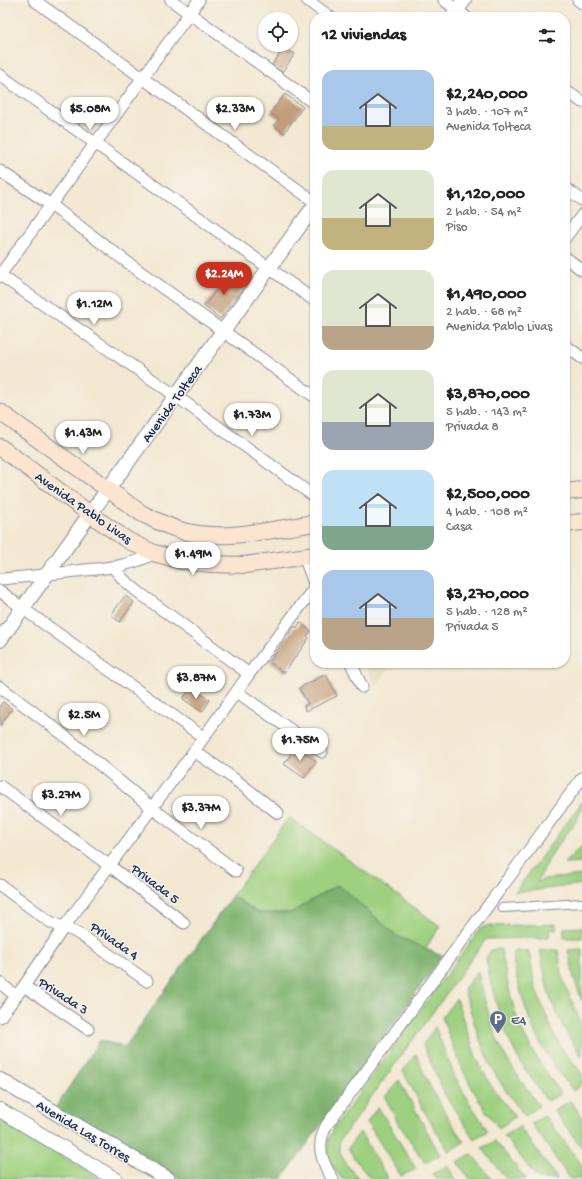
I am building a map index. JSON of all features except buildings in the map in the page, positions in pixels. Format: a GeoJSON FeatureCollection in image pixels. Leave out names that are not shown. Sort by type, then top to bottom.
{"type":"FeatureCollection","features":[{"type":"Feature","properties":{"kind":"main road","name":"Avenida Pablo Livas"},"geometry":{"type":"LineString","coordinates":[[0,412],[141,514],[164,525],[183,531],[206,535],[231,535],[310,524]]}},
{"type":"Feature","properties":{"kind":"main road","name":"Avenida Pablo Livas"},"geometry":{"type":"LineString","coordinates":[[0,447],[127,540],[154,553],[182,561],[245,565],[310,556]]}},
{"type":"Feature","properties":{"kind":"main road"},"geometry":{"type":"LineString","coordinates":[[570,491],[582,490]]}},
{"type":"Feature","properties":{"kind":"main road"},"geometry":{"type":"LineString","coordinates":[[570,523],[582,522]]}},
{"type":"Feature","properties":{"kind":"street"},"geometry":{"type":"LineString","coordinates":[[34,0],[310,199]]}},
{"type":"Feature","properties":{"kind":"street"},"geometry":{"type":"LineString","coordinates":[[171,0],[310,100]]}},
{"type":"Feature","properties":{"kind":"street"},"geometry":{"type":"LineString","coordinates":[[199,0],[0,275],[176,396],[310,492]]}},
{"type":"Feature","properties":{"kind":"street"},"geometry":{"type":"LineString","coordinates":[[307,0],[323,12]]}},
{"type":"Feature","properties":{"kind":"street"},"geometry":{"type":"LineString","coordinates":[[444,0],[460,11]]}},
{"type":"Feature","properties":{"kind":"street"},"geometry":{"type":"LineString","coordinates":[[578,0],[582,3]]}},
{"type":"Feature","properties":{"kind":"street"},"geometry":{"type":"LineString","coordinates":[[0,75],[310,297]]}},
{"type":"Feature","properties":{"kind":"street"},"geometry":{"type":"LineString","coordinates":[[570,94],[582,102]]}},
{"type":"Feature","properties":{"kind":"street"},"geometry":{"type":"LineString","coordinates":[[0,171],[51,205],[135,268],[310,393]]}},
{"type":"Feature","properties":{"kind":"street"},"geometry":{"type":"LineString","coordinates":[[570,192],[582,200]]}},
{"type":"Feature","properties":{"kind":"street","name":"Avenida Tolteca"},"geometry":{"type":"LineString","coordinates":[[0,640],[310,210]]}},
{"type":"Feature","properties":{"kind":"street"},"geometry":{"type":"LineString","coordinates":[[570,231],[582,215]]}},
{"type":"Feature","properties":{"kind":"street"},"geometry":{"type":"LineString","coordinates":[[570,261],[582,270]]}},
{"type":"Feature","properties":{"kind":"street"},"geometry":{"type":"LineString","coordinates":[[570,349],[582,358]]}},
{"type":"Feature","properties":{"kind":"street"},"geometry":{"type":"LineString","coordinates":[[0,580],[113,567],[147,558],[154,553]]}},
{"type":"Feature","properties":{"kind":"street"},"geometry":{"type":"LineString","coordinates":[[113,567],[123,580],[249,674]]}},
{"type":"Feature","properties":{"kind":"street"},"geometry":{"type":"LineString","coordinates":[[0,591],[203,737]]}},
{"type":"Feature","properties":{"kind":"street"},"geometry":{"type":"LineString","coordinates":[[0,1018],[24,986],[64,927],[249,674],[310,594]]}},
{"type":"Feature","properties":{"kind":"street"},"geometry":{"type":"LineString","coordinates":[[352,668],[362,687]]}},
{"type":"Feature","properties":{"kind":"street"},"geometry":{"type":"LineString","coordinates":[[0,687],[60,732],[152,808],[236,871]]}},
{"type":"Feature","properties":{"kind":"street"},"geometry":{"type":"LineString","coordinates":[[237,692],[322,752]]}},
{"type":"Feature","properties":{"kind":"street"},"geometry":{"type":"LineString","coordinates":[[194,751],[233,778],[278,813]]}},
{"type":"Feature","properties":{"kind":"street"},"geometry":{"type":"LineString","coordinates":[[333,1179],[328,1173],[322,1158],[320,1143],[326,1126],[582,778]]}},
{"type":"Feature","properties":{"kind":"street","name":"Privada 5"},"geometry":{"type":"LineString","coordinates":[[0,786],[110,866],[184,923]]}},
{"type":"Feature","properties":{"kind":"street","name":"Privada 4"},"geometry":{"type":"LineString","coordinates":[[0,885],[52,923],[74,931],[87,939],[146,981]]}},
{"type":"Feature","properties":{"kind":"street"},"geometry":{"type":"LineString","coordinates":[[502,908],[582,903]]}},
{"type":"Feature","properties":{"kind":"street"},"geometry":{"type":"LineString","coordinates":[[0,983],[16,996]]}},
{"type":"Feature","properties":{"kind":"street","name":"Privada 3"},"geometry":{"type":"LineString","coordinates":[[24,986],[88,1029]]}},
{"type":"Feature","properties":{"kind":"street","name":"Avenida Las Torres"},"geometry":{"type":"LineString","coordinates":[[0,1080],[151,1175],[168,1179]]}},
{"type":"Feature","properties":{"kind":"street","name":"Avenida Las Torres"},"geometry":{"type":"LineString","coordinates":[[0,1110],[115,1179]]}},
{"type":"Feature","properties":{"kind":"shaded area"},"geometry":{"type":"Polygon","coordinates":[[[366,668],[389,668],[376,687],[366,668]]]}},
{"type":"Feature","properties":{"kind":"green space"},"geometry":{"type":"Polygon","coordinates":[[[582,802],[579,816],[552,854],[537,882],[545,879],[582,875],[582,884],[515,892],[582,802]]]}},
{"type":"Feature","properties":{"kind":"green space"},"geometry":{"type":"Polygon","coordinates":[[[289,817],[440,926],[425,949],[397,936],[338,885],[290,913],[258,913],[232,896],[289,817]]]}},
{"type":"Feature","properties":{"kind":"green space"},"geometry":{"type":"Polygon","coordinates":[[[582,846],[582,862],[564,863],[582,846]]]}},
{"type":"Feature","properties":{"kind":"green space"},"geometry":{"type":"Polygon","coordinates":[[[338,885],[397,936],[442,956],[282,1179],[181,1179],[55,1108],[100,1040],[125,1047],[232,896],[258,913],[290,913],[338,885]]]}},
{"type":"Feature","properties":{"kind":"green space"},"geometry":{"type":"Polygon","coordinates":[[[556,924],[556,929],[550,930],[549,938],[486,939],[340,1140],[339,1150],[345,1163],[359,1179],[342,1179],[328,1158],[328,1141],[333,1129],[480,929],[486,926],[556,924]]]}},
{"type":"Feature","properties":{"kind":"green space"},"geometry":{"type":"Polygon","coordinates":[[[582,927],[582,938],[564,938],[564,928],[582,927]]]}},
{"type":"Feature","properties":{"kind":"green space"},"geometry":{"type":"Polygon","coordinates":[[[501,949],[511,997],[523,1033],[534,1054],[560,1092],[560,1095],[547,1101],[515,1052],[505,1030],[497,1006],[486,958],[491,950],[501,949]]]}},
{"type":"Feature","properties":{"kind":"green space"},"geometry":{"type":"Polygon","coordinates":[[[582,949],[582,1001],[574,978],[568,950],[582,949]]]}},
{"type":"Feature","properties":{"kind":"green space"},"geometry":{"type":"Polygon","coordinates":[[[540,950],[558,950],[563,980],[582,1026],[582,1057],[555,1010],[546,982],[540,950]]]}},
{"type":"Feature","properties":{"kind":"green space"},"geometry":{"type":"Polygon","coordinates":[[[514,951],[529,951],[535,987],[555,1036],[565,1053],[582,1074],[582,1084],[573,1091],[547,1056],[533,1028],[519,984],[512,954],[514,951]]]}},
{"type":"Feature","properties":{"kind":"green space"},"geometry":{"type":"Polygon","coordinates":[[[478,971],[490,1020],[501,1048],[514,1071],[539,1106],[525,1116],[512,1100],[493,1070],[473,1020],[464,989],[478,971]]]}},
{"type":"Feature","properties":{"kind":"green space"},"geometry":{"type":"Polygon","coordinates":[[[456,999],[476,1057],[490,1084],[515,1117],[499,1128],[480,1102],[466,1076],[442,1017],[456,999]]]}},
{"type":"Feature","properties":{"kind":"green space"},"geometry":{"type":"Polygon","coordinates":[[[435,1027],[455,1077],[488,1131],[474,1139],[445,1095],[423,1045],[435,1027]]]}},
{"type":"Feature","properties":{"kind":"green space"},"geometry":{"type":"Polygon","coordinates":[[[416,1054],[437,1100],[464,1142],[449,1152],[423,1109],[403,1071],[416,1054]]]}},
{"type":"Feature","properties":{"kind":"green space"},"geometry":{"type":"Polygon","coordinates":[[[399,1080],[440,1155],[425,1163],[397,1121],[385,1097],[399,1080]]]}},
{"type":"Feature","properties":{"kind":"green space"},"geometry":{"type":"Polygon","coordinates":[[[570,1101],[582,1116],[582,1148],[554,1111],[570,1101]]]}},
{"type":"Feature","properties":{"kind":"green space"},"geometry":{"type":"Polygon","coordinates":[[[378,1107],[416,1169],[401,1176],[367,1122],[378,1107]]]}},
{"type":"Feature","properties":{"kind":"green space"},"geometry":{"type":"Polygon","coordinates":[[[545,1116],[582,1165],[582,1179],[570,1179],[531,1123],[545,1116]]]}},
{"type":"Feature","properties":{"kind":"green space"},"geometry":{"type":"Polygon","coordinates":[[[0,1120],[101,1179],[0,1179],[0,1120]]]}},
{"type":"Feature","properties":{"kind":"green space"},"geometry":{"type":"Polygon","coordinates":[[[519,1126],[557,1179],[538,1179],[504,1136],[519,1126]]]}},
{"type":"Feature","properties":{"kind":"green space"},"geometry":{"type":"Polygon","coordinates":[[[360,1132],[388,1179],[371,1179],[358,1164],[348,1148],[360,1132]]]}},
{"type":"Feature","properties":{"kind":"green space"},"geometry":{"type":"Polygon","coordinates":[[[495,1141],[526,1179],[506,1179],[482,1148],[495,1141]]]}},
{"type":"Feature","properties":{"kind":"green space"},"geometry":{"type":"Polygon","coordinates":[[[472,1154],[491,1179],[470,1179],[457,1162],[472,1154]]]}},
{"type":"Feature","properties":{"kind":"green space"},"geometry":{"type":"Polygon","coordinates":[[[447,1166],[456,1179],[436,1179],[432,1174],[447,1166]]]}},
{"type":"Feature","properties":{"kind":"place","name":"E4"},"geometry":{"type":"Point","coordinates":[498,1034]}}]}
